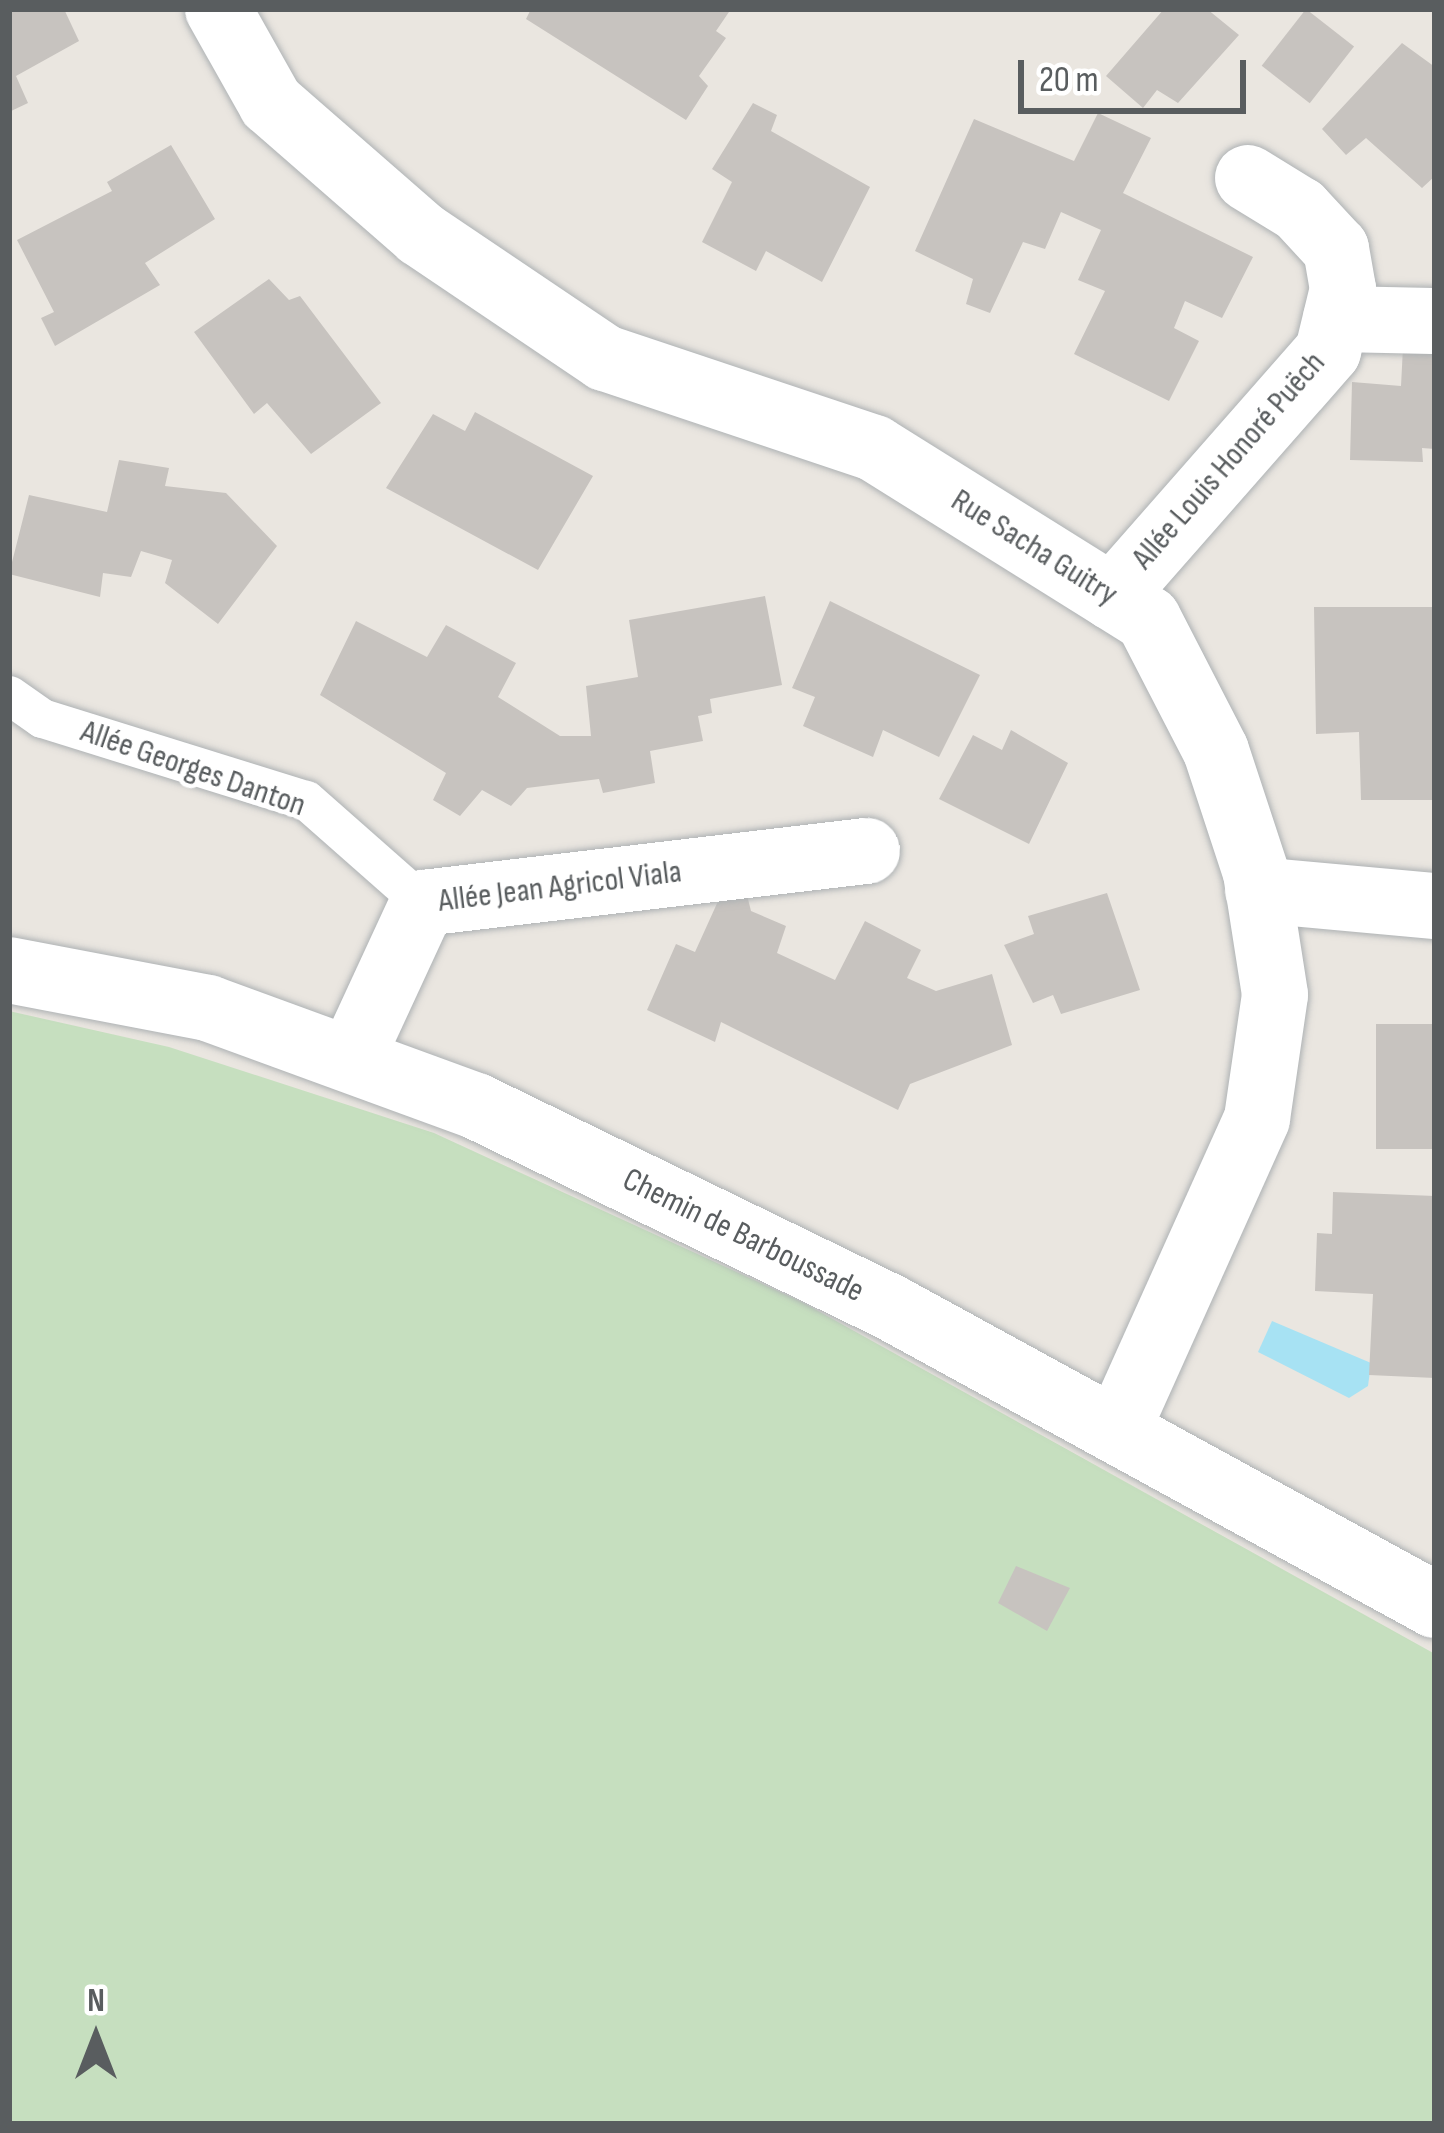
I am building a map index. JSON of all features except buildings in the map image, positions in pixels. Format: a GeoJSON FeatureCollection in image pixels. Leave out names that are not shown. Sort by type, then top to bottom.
{"type":"FeatureCollection","features":[{"type":"Feature","properties":{"kind":"street","name":"Rue Sacha Guitry"},"geometry":{"type":"LineString","coordinates":[[218,9],[271,103],[422,234],[605,358],[874,448],[1148,619],[1216,752],[1258,890],[1275,995],[1258,1118],[1117,1430]]}},
{"type":"Feature","properties":{"kind":"street","name":"Allée Louis Honoré Puëch"},"geometry":{"type":"LineString","coordinates":[[1112,597],[1328,351],[1343,289],[1336,249],[1300,210],[1248,178]]}},
{"type":"Feature","properties":{"kind":"street","name":"Allée Louis Honoré Puëch"},"geometry":{"type":"LineString","coordinates":[[1336,319],[1435,320]]}},
{"type":"Feature","properties":{"kind":"street","name":"Allée Jean Agricol Viala"},"geometry":{"type":"LineString","coordinates":[[351,1059],[423,903],[867,851]]}},
{"type":"Feature","properties":{"kind":"street"},"geometry":{"type":"LineString","coordinates":[[1258,890],[1435,906]]}},
{"type":"Feature","properties":{"kind":"street","name":"Chemin de Barboussade"},"geometry":{"type":"LineString","coordinates":[[9,970],[208,1008],[497,1116],[890,1307],[1435,1605]]}},
{"type":"Feature","properties":{"kind":"lane","name":"Allée Georges Danton"},"geometry":{"type":"LineString","coordinates":[[9,695],[42,718],[306,800],[423,903]]}},
{"type":"Feature","properties":{"kind":"green space"},"geometry":{"type":"Polygon","coordinates":[[[9,1011],[169,1047],[434,1133],[802,1302],[1435,1654],[1435,2124],[9,2124],[9,1011]]]}},
{"type":"Feature","properties":{"kind":"water"},"geometry":{"type":"Polygon","coordinates":[[[1272,1321],[1371,1363],[1368,1386],[1349,1398],[1258,1352],[1272,1321]]]}}]}
